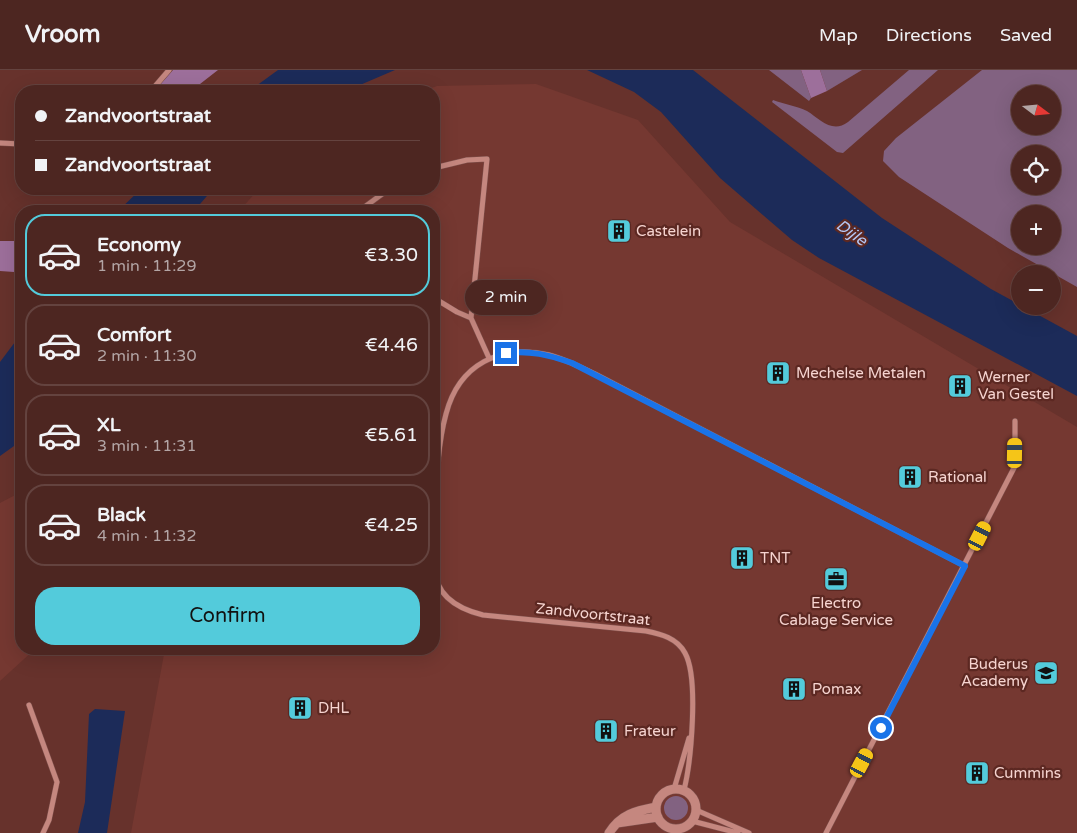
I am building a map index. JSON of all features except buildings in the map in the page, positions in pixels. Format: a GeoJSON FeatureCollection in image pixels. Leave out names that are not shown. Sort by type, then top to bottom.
{"type":"FeatureCollection","features":[{"type":"Feature","properties":{"kind":"street"},"geometry":{"type":"LineString","coordinates":[[156,85],[169,70]]}},
{"type":"Feature","properties":{"kind":"street"},"geometry":{"type":"LineString","coordinates":[[0,143],[15,144]]}},
{"type":"Feature","properties":{"kind":"street"},"geometry":{"type":"LineString","coordinates":[[440,167],[467,160],[486,160],[471,318],[488,358]]}},
{"type":"Feature","properties":{"kind":"street"},"geometry":{"type":"LineString","coordinates":[[367,205],[381,195]]}},
{"type":"Feature","properties":{"kind":"street"},"geometry":{"type":"LineString","coordinates":[[440,301],[471,318]]}},
{"type":"Feature","properties":{"kind":"street"},"geometry":{"type":"LineString","coordinates":[[440,446],[446,413],[459,385],[471,370],[488,358],[506,353],[524,351],[550,355],[572,363],[965,566]]}},
{"type":"Feature","properties":{"kind":"street"},"geometry":{"type":"LineString","coordinates":[[826,833],[1015,466],[1015,421]]}},
{"type":"Feature","properties":{"kind":"street","name":"Zandvoortstraat"},"geometry":{"type":"LineString","coordinates":[[440,588],[445,597],[467,612],[483,616],[646,631],[664,635],[676,642],[685,652],[689,664],[692,694],[691,753],[679,790]]}},
{"type":"Feature","properties":{"kind":"street"},"geometry":{"type":"LineString","coordinates":[[29,705],[57,782],[49,820],[43,833]]}},
{"type":"Feature","properties":{"kind":"street","name":"Zandvoortstraat"},"geometry":{"type":"LineString","coordinates":[[679,790],[690,735]]}},
{"type":"Feature","properties":{"kind":"street"},"geometry":{"type":"LineString","coordinates":[[679,790],[693,798],[696,810],[692,821],[681,831],[669,830],[658,817],[656,807],[660,797],[679,790]]}},
{"type":"Feature","properties":{"kind":"street"},"geometry":{"type":"LineString","coordinates":[[610,833],[622,817],[630,813],[656,807]]}},
{"type":"Feature","properties":{"kind":"street"},"geometry":{"type":"LineString","coordinates":[[696,810],[749,833]]}},
{"type":"Feature","properties":{"kind":"street"},"geometry":{"type":"LineString","coordinates":[[617,823],[658,817]]}},
{"type":"Feature","properties":{"kind":"street"},"geometry":{"type":"LineString","coordinates":[[692,821],[738,833]]}},
{"type":"Feature","properties":{"kind":"shaded area"},"geometry":{"type":"Polygon","coordinates":[[[173,70],[218,70],[199,85],[159,85],[173,70]]]}},
{"type":"Feature","properties":{"kind":"shaded area"},"geometry":{"type":"Polygon","coordinates":[[[769,70],[801,70],[811,98],[809,101],[769,70]]]}},
{"type":"Feature","properties":{"kind":"shaded area"},"geometry":{"type":"Polygon","coordinates":[[[801,70],[820,70],[827,91],[811,98],[801,70]]]}},
{"type":"Feature","properties":{"kind":"shaded area"},"geometry":{"type":"Polygon","coordinates":[[[820,70],[862,70],[827,91],[820,70]]]}},
{"type":"Feature","properties":{"kind":"shaded area"},"geometry":{"type":"Polygon","coordinates":[[[909,70],[938,70],[843,153],[837,152],[772,102],[773,100],[803,109],[831,126],[842,125],[909,70]]]}},
{"type":"Feature","properties":{"kind":"shaded area"},"geometry":{"type":"Polygon","coordinates":[[[982,70],[1077,70],[1077,287],[1061,278],[1061,265],[1038,265],[1020,255],[1061,255],[1061,205],[1011,205],[1011,250],[899,177],[883,161],[884,151],[896,138],[982,70]]]}},
{"type":"Feature","properties":{"kind":"shaded area"},"geometry":{"type":"Polygon","coordinates":[[[536,84],[638,120],[730,222],[1077,427],[1077,833],[131,833],[164,655],[440,655],[440,205],[244,205],[254,195],[440,195],[440,86],[536,84]]]}},
{"type":"Feature","properties":{"kind":"shaded area"},"geometry":{"type":"Polygon","coordinates":[[[0,241],[15,241],[15,271],[0,271],[0,241]]]}},
{"type":"Feature","properties":{"kind":"shaded area"},"geometry":{"type":"Polygon","coordinates":[[[15,495],[15,655],[28,655],[0,681],[0,503],[15,495]]]}},
{"type":"Feature","properties":{"kind":"shaded area"},"geometry":{"type":"Polygon","coordinates":[[[676,796],[685,799],[688,808],[685,817],[676,820],[667,817],[664,808],[667,799],[676,796]]]}},
{"type":"Feature","properties":{"kind":"water"},"geometry":{"type":"Polygon","coordinates":[[[278,70],[395,70],[360,85],[257,85],[278,70]]]}},
{"type":"Feature","properties":{"kind":"water","name":"Dijle"},"geometry":{"type":"Polygon","coordinates":[[[587,70],[693,70],[882,218],[1011,300],[1011,315],[1039,315],[1077,336],[1077,396],[819,258],[792,240],[720,178],[661,112],[634,92],[587,70]]]}},
{"type":"Feature","properties":{"kind":"water"},"geometry":{"type":"Polygon","coordinates":[[[135,195],[208,195],[199,205],[124,205],[135,195]]]}},
{"type":"Feature","properties":{"kind":"water"},"geometry":{"type":"Polygon","coordinates":[[[15,342],[15,445],[0,456],[0,362],[15,342]]]}},
{"type":"Feature","properties":{"kind":"water"},"geometry":{"type":"Polygon","coordinates":[[[95,709],[125,711],[107,833],[78,833],[85,802],[89,714],[95,709]]]}},
{"type":"Feature","properties":{"kind":"place","name":"Castelein"},"geometry":{"type":"Point","coordinates":[619,231]}},
{"type":"Feature","properties":{"kind":"place","name":"Mechelse Metalen"},"geometry":{"type":"Point","coordinates":[778,373]}},
{"type":"Feature","properties":{"kind":"place","name":"Werner Van Gestel"},"geometry":{"type":"Point","coordinates":[960,386]}},
{"type":"Feature","properties":{"kind":"place","name":"Rational"},"geometry":{"type":"Point","coordinates":[910,477]}},
{"type":"Feature","properties":{"kind":"place","name":"TNT"},"geometry":{"type":"Point","coordinates":[742,558]}},
{"type":"Feature","properties":{"kind":"place","name":"Electro Cablage Service"},"geometry":{"type":"Point","coordinates":[836,579]}},
{"type":"Feature","properties":{"kind":"place","name":"Buderus Academy"},"geometry":{"type":"Point","coordinates":[1046,673]}},
{"type":"Feature","properties":{"kind":"place","name":"Pomax"},"geometry":{"type":"Point","coordinates":[794,689]}},
{"type":"Feature","properties":{"kind":"place","name":"DHL"},"geometry":{"type":"Point","coordinates":[300,708]}},
{"type":"Feature","properties":{"kind":"place","name":"Frateur"},"geometry":{"type":"Point","coordinates":[606,731]}},
{"type":"Feature","properties":{"kind":"place","name":"Cummins"},"geometry":{"type":"Point","coordinates":[977,773]}},
{"type":"Feature","properties":{"kind":"route"},"geometry":{"type":"LineString","coordinates":[[506,353],[524,351],[550,355],[572,363],[965,566],[881,728]]}}]}
